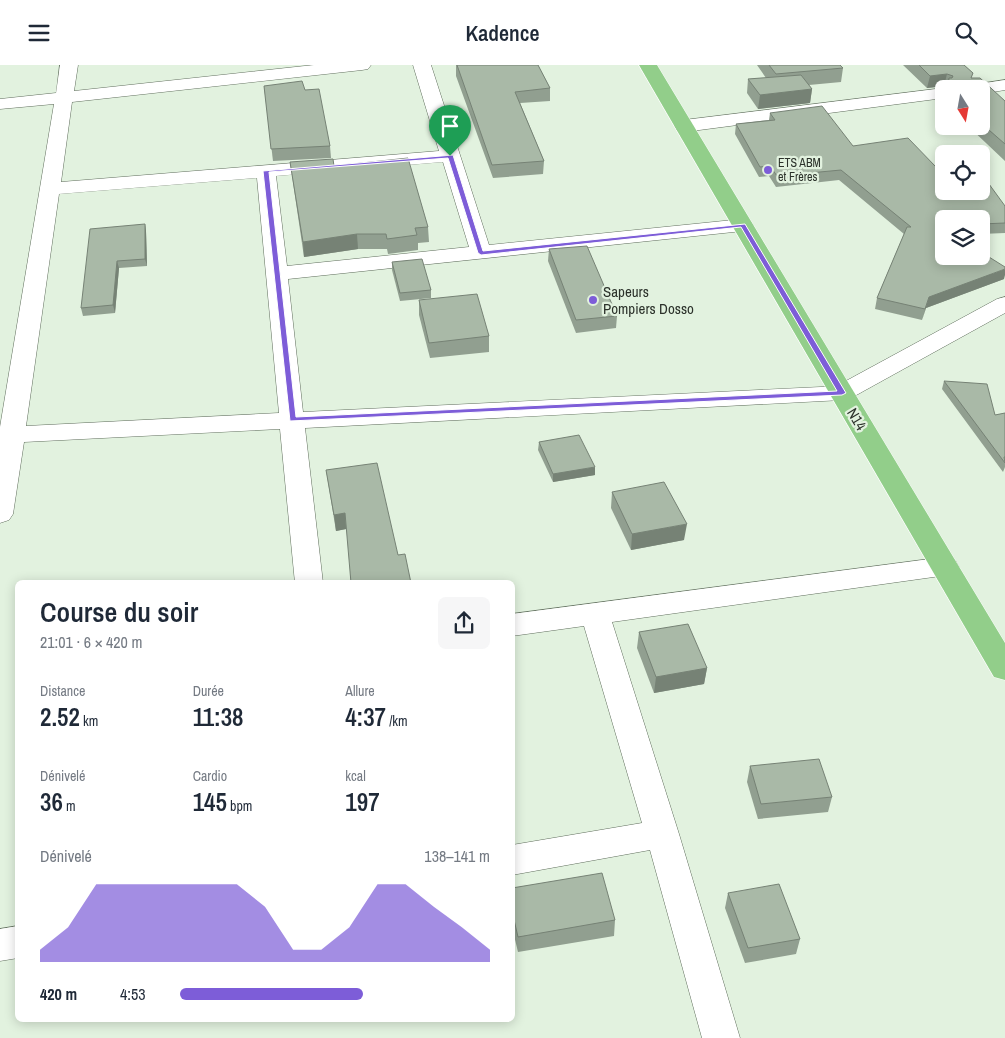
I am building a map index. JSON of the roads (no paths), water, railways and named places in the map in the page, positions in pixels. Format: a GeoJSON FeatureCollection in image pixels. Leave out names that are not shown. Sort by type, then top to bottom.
{"type":"FeatureCollection","features":[{"type":"Feature","properties":{"kind":"main road","name":"N14"},"geometry":{"type":"LineString","coordinates":[[648,65],[1005,669]]}},
{"type":"Feature","properties":{"kind":"street"},"geometry":{"type":"LineString","coordinates":[[0,514],[7,434],[51,189],[68,65]]}},
{"type":"Feature","properties":{"kind":"street"},"geometry":{"type":"LineString","coordinates":[[0,104],[256,71],[362,65]]}},
{"type":"Feature","properties":{"kind":"street"},"geometry":{"type":"LineString","coordinates":[[422,65],[481,253]]}},
{"type":"Feature","properties":{"kind":"street"},"geometry":{"type":"LineString","coordinates":[[990,87],[1005,85]]}},
{"type":"Feature","properties":{"kind":"street"},"geometry":{"type":"LineString","coordinates":[[684,126],[935,94]]}},
{"type":"Feature","properties":{"kind":"street"},"geometry":{"type":"LineString","coordinates":[[51,189],[450,156]]}},
{"type":"Feature","properties":{"kind":"street"},"geometry":{"type":"LineString","coordinates":[[266,171],[309,580]]}},
{"type":"Feature","properties":{"kind":"street"},"geometry":{"type":"LineString","coordinates":[[277,274],[743,225]]}},
{"type":"Feature","properties":{"kind":"street"},"geometry":{"type":"LineString","coordinates":[[7,434],[842,393],[1005,304]]}},
{"type":"Feature","properties":{"kind":"street"},"geometry":{"type":"LineString","coordinates":[[515,625],[945,567]]}},
{"type":"Feature","properties":{"kind":"street"},"geometry":{"type":"LineString","coordinates":[[595,614],[662,834],[721,1038]]}},
{"type":"Feature","properties":{"kind":"street"},"geometry":{"type":"LineString","coordinates":[[515,859],[662,834]]}},
{"type":"Feature","properties":{"kind":"street"},"geometry":{"type":"LineString","coordinates":[[0,945],[15,942]]}},
{"type":"Feature","properties":{"kind":"place","name":"ETS ABM et Frères"},"geometry":{"type":"Point","coordinates":[768,170]}},
{"type":"Feature","properties":{"kind":"place","name":"Sapeurs Pompiers Dosso"},"geometry":{"type":"Point","coordinates":[593,300]}}]}
